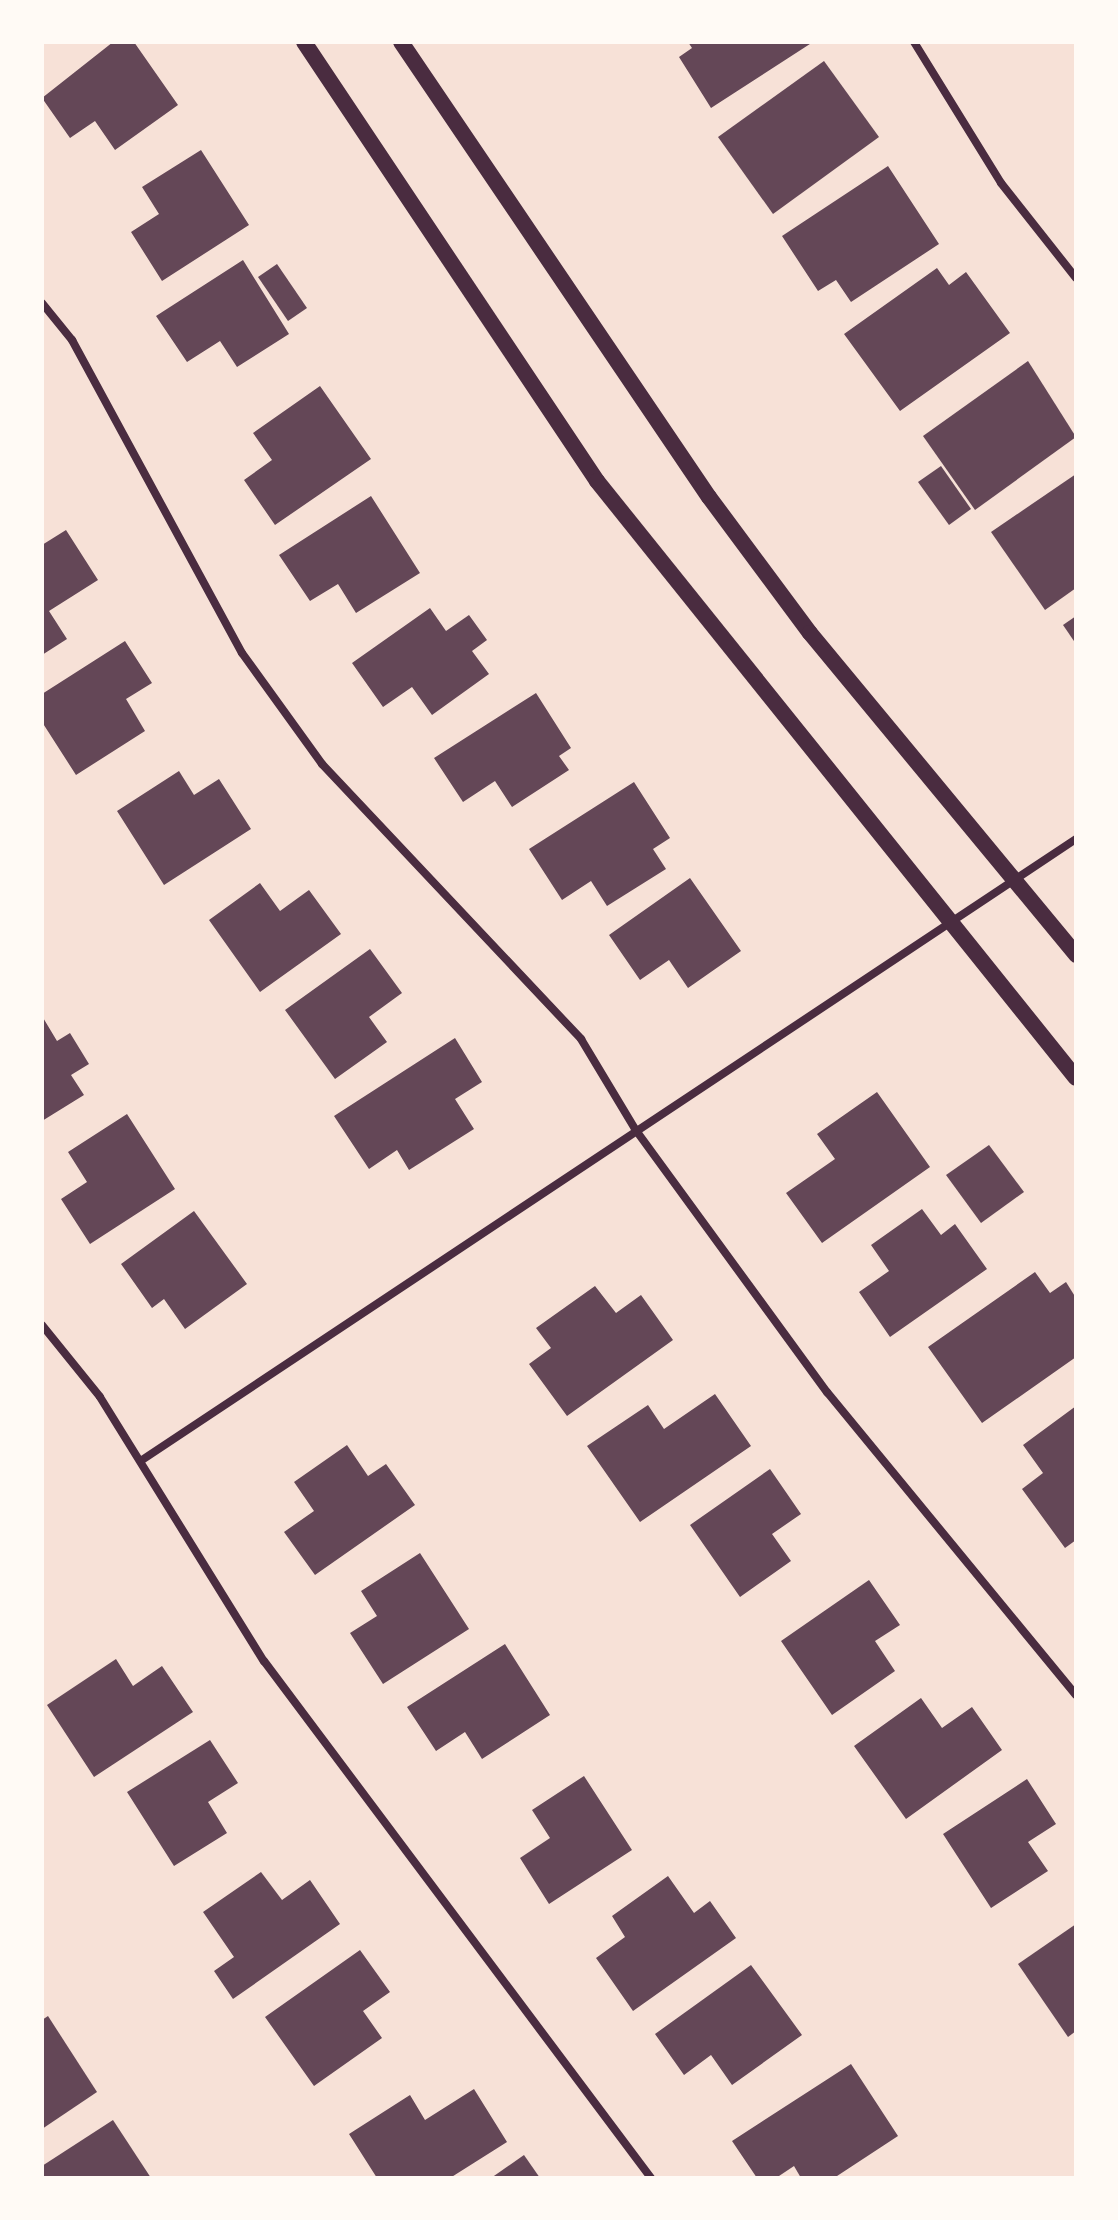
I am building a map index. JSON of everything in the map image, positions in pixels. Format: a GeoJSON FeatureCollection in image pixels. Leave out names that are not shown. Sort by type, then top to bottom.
{"type":"FeatureCollection","features":[{"type":"Feature","properties":{"kind":"main road"},"geometry":{"type":"LineString","coordinates":[[304,42],[597,481],[1076,1078]]}},
{"type":"Feature","properties":{"kind":"main road"},"geometry":{"type":"LineString","coordinates":[[401,42],[709,497],[1012,881],[1076,955]]}},
{"type":"Feature","properties":{"kind":"street"},"geometry":{"type":"LineString","coordinates":[[914,42],[1001,183],[1076,278]]}},
{"type":"Feature","properties":{"kind":"street"},"geometry":{"type":"LineString","coordinates":[[42,303],[72,340],[242,653],[322,764],[571,1027],[635,1129],[827,1392],[1076,1695]]}},
{"type":"Feature","properties":{"kind":"street"},"geometry":{"type":"LineString","coordinates":[[142,1460],[947,921],[1076,839]]}},
{"type":"Feature","properties":{"kind":"street"},"geometry":{"type":"LineString","coordinates":[[42,1325],[142,1460],[264,1661],[651,2178]]}},
{"type":"Feature","properties":{"kind":"building"},"geometry":{"type":"Polygon","coordinates":[[[113,42],[134,42],[178,105],[115,150],[95,121],[70,138],[42,98],[113,42]]]}},
{"type":"Feature","properties":{"kind":"building"},"geometry":{"type":"Polygon","coordinates":[[[688,42],[813,42],[711,108],[679,57],[692,48],[688,42]]]}},
{"type":"Feature","properties":{"kind":"building"},"geometry":{"type":"Polygon","coordinates":[[[824,61],[879,137],[773,214],[718,137],[824,61]]]}},
{"type":"Feature","properties":{"kind":"building"},"geometry":{"type":"Polygon","coordinates":[[[201,150],[249,225],[162,281],[131,232],[159,214],[142,187],[201,150]]]}},
{"type":"Feature","properties":{"kind":"building"},"geometry":{"type":"Polygon","coordinates":[[[888,166],[939,244],[851,302],[836,280],[818,291],[782,236],[888,166]]]}},
{"type":"Feature","properties":{"kind":"building"},"geometry":{"type":"Polygon","coordinates":[[[243,260],[289,334],[237,367],[220,341],[187,362],[156,316],[243,260]]]}},
{"type":"Feature","properties":{"kind":"building"},"geometry":{"type":"Polygon","coordinates":[[[277,264],[307,308],[288,321],[258,277],[277,264]]]}},
{"type":"Feature","properties":{"kind":"building"},"geometry":{"type":"Polygon","coordinates":[[[937,268],[949,285],[966,272],[1010,333],[900,411],[844,334],[937,268]]]}},
{"type":"Feature","properties":{"kind":"building"},"geometry":{"type":"Polygon","coordinates":[[[1028,361],[1076,437],[975,510],[923,436],[1028,361]]]}},
{"type":"Feature","properties":{"kind":"building"},"geometry":{"type":"Polygon","coordinates":[[[320,386],[371,459],[275,525],[244,480],[272,460],[253,433],[320,386]]]}},
{"type":"Feature","properties":{"kind":"building"},"geometry":{"type":"Polygon","coordinates":[[[941,466],[971,509],[949,525],[918,482],[941,466]]]}},
{"type":"Feature","properties":{"kind":"building"},"geometry":{"type":"Polygon","coordinates":[[[1076,474],[1076,588],[1045,610],[991,532],[1076,474]]]}},
{"type":"Feature","properties":{"kind":"building"},"geometry":{"type":"Polygon","coordinates":[[[371,496],[420,573],[356,613],[338,584],[310,601],[279,555],[371,496]]]}},
{"type":"Feature","properties":{"kind":"building"},"geometry":{"type":"Polygon","coordinates":[[[66,530],[98,580],[49,611],[67,639],[42,655],[42,545],[66,530]]]}},
{"type":"Feature","properties":{"kind":"building"},"geometry":{"type":"Polygon","coordinates":[[[430,608],[446,631],[469,615],[487,640],[472,651],[489,674],[432,715],[412,687],[383,707],[352,663],[430,608]]]}},
{"type":"Feature","properties":{"kind":"building"},"geometry":{"type":"Polygon","coordinates":[[[1076,616],[1076,644],[1063,625],[1076,616]]]}},
{"type":"Feature","properties":{"kind":"building"},"geometry":{"type":"Polygon","coordinates":[[[125,641],[152,683],[126,699],[145,731],[76,775],[42,722],[42,694],[125,641]]]}},
{"type":"Feature","properties":{"kind":"building"},"geometry":{"type":"Polygon","coordinates":[[[536,693],[571,748],[559,756],[569,770],[512,807],[495,781],[463,802],[434,758],[536,693]]]}},
{"type":"Feature","properties":{"kind":"building"},"geometry":{"type":"Polygon","coordinates":[[[179,771],[194,795],[219,779],[251,829],[164,885],[117,811],[179,771]]]}},
{"type":"Feature","properties":{"kind":"building"},"geometry":{"type":"Polygon","coordinates":[[[634,782],[670,838],[653,849],[666,869],[607,906],[591,881],[562,900],[529,849],[634,782]]]}},
{"type":"Feature","properties":{"kind":"building"},"geometry":{"type":"Polygon","coordinates":[[[690,878],[741,951],[688,988],[669,960],[640,980],[609,935],[690,878]]]}},
{"type":"Feature","properties":{"kind":"building"},"geometry":{"type":"Polygon","coordinates":[[[260,883],[280,911],[309,890],[341,934],[260,992],[209,920],[260,883]]]}},
{"type":"Feature","properties":{"kind":"building"},"geometry":{"type":"Polygon","coordinates":[[[370,949],[402,993],[369,1017],[387,1042],[335,1079],[285,1010],[370,949]]]}},
{"type":"Feature","properties":{"kind":"building"},"geometry":{"type":"Polygon","coordinates":[[[42,1016],[57,1041],[70,1033],[89,1064],[71,1075],[84,1095],[42,1121],[42,1016]]]}},
{"type":"Feature","properties":{"kind":"building"},"geometry":{"type":"Polygon","coordinates":[[[455,1038],[482,1082],[455,1099],[474,1129],[409,1170],[397,1150],[369,1169],[334,1116],[455,1038]]]}},
{"type":"Feature","properties":{"kind":"building"},"geometry":{"type":"Polygon","coordinates":[[[877,1092],[930,1167],[822,1243],[786,1193],[835,1159],[817,1134],[877,1092]]]}},
{"type":"Feature","properties":{"kind":"building"},"geometry":{"type":"Polygon","coordinates":[[[127,1114],[175,1189],[90,1244],[61,1199],[87,1182],[68,1152],[127,1114]]]}},
{"type":"Feature","properties":{"kind":"building"},"geometry":{"type":"Polygon","coordinates":[[[989,1145],[1024,1192],[981,1223],[946,1175],[989,1145]]]}},
{"type":"Feature","properties":{"kind":"building"},"geometry":{"type":"Polygon","coordinates":[[[922,1209],[941,1235],[955,1224],[987,1269],[890,1337],[859,1292],[889,1271],[871,1245],[922,1209]]]}},
{"type":"Feature","properties":{"kind":"building"},"geometry":{"type":"Polygon","coordinates":[[[194,1211],[247,1284],[185,1329],[164,1299],[152,1308],[121,1264],[194,1211]]]}},
{"type":"Feature","properties":{"kind":"building"},"geometry":{"type":"Polygon","coordinates":[[[1035,1272],[1050,1293],[1066,1282],[1076,1298],[1076,1357],[982,1423],[928,1347],[1035,1272]]]}},
{"type":"Feature","properties":{"kind":"building"},"geometry":{"type":"Polygon","coordinates":[[[595,1286],[616,1313],[641,1295],[673,1340],[567,1416],[529,1364],[551,1348],[536,1328],[595,1286]]]}},
{"type":"Feature","properties":{"kind":"building"},"geometry":{"type":"Polygon","coordinates":[[[715,1394],[751,1446],[640,1522],[587,1446],[648,1405],[664,1429],[715,1394]]]}},
{"type":"Feature","properties":{"kind":"building"},"geometry":{"type":"Polygon","coordinates":[[[1076,1406],[1076,1540],[1065,1548],[1022,1489],[1043,1473],[1023,1445],[1076,1406]]]}},
{"type":"Feature","properties":{"kind":"building"},"geometry":{"type":"Polygon","coordinates":[[[347,1445],[368,1476],[386,1464],[415,1505],[315,1575],[284,1532],[314,1511],[294,1482],[347,1445]]]}},
{"type":"Feature","properties":{"kind":"building"},"geometry":{"type":"Polygon","coordinates":[[[770,1469],[801,1514],[772,1534],[791,1561],[740,1597],[690,1525],[770,1469]]]}},
{"type":"Feature","properties":{"kind":"building"},"geometry":{"type":"Polygon","coordinates":[[[420,1553],[469,1629],[383,1684],[350,1633],[377,1616],[361,1591],[420,1553]]]}},
{"type":"Feature","properties":{"kind":"building"},"geometry":{"type":"Polygon","coordinates":[[[869,1580],[900,1625],[875,1641],[895,1671],[832,1715],[781,1641],[869,1580]]]}},
{"type":"Feature","properties":{"kind":"building"},"geometry":{"type":"Polygon","coordinates":[[[505,1644],[550,1715],[482,1759],[465,1732],[436,1751],[407,1707],[505,1644]]]}},
{"type":"Feature","properties":{"kind":"building"},"geometry":{"type":"Polygon","coordinates":[[[116,1659],[133,1686],[162,1666],[193,1712],[94,1777],[47,1705],[116,1659]]]}},
{"type":"Feature","properties":{"kind":"building"},"geometry":{"type":"Polygon","coordinates":[[[921,1698],[942,1728],[972,1707],[1002,1750],[906,1819],[854,1746],[921,1698]]]}},
{"type":"Feature","properties":{"kind":"building"},"geometry":{"type":"Polygon","coordinates":[[[210,1740],[238,1783],[208,1802],[227,1833],[174,1866],[127,1792],[210,1740]]]}},
{"type":"Feature","properties":{"kind":"building"},"geometry":{"type":"Polygon","coordinates":[[[584,1776],[632,1850],[549,1904],[520,1858],[550,1838],[532,1810],[584,1776]]]}},
{"type":"Feature","properties":{"kind":"building"},"geometry":{"type":"Polygon","coordinates":[[[1027,1779],[1056,1824],[1028,1842],[1048,1871],[991,1908],[943,1834],[1027,1779]]]}},
{"type":"Feature","properties":{"kind":"building"},"geometry":{"type":"Polygon","coordinates":[[[261,1872],[282,1900],[310,1880],[340,1924],[233,1999],[214,1971],[234,1957],[203,1912],[261,1872]]]}},
{"type":"Feature","properties":{"kind":"building"},"geometry":{"type":"Polygon","coordinates":[[[668,1876],[694,1913],[710,1901],[736,1938],[633,2011],[596,1958],[625,1937],[612,1916],[668,1876]]]}},
{"type":"Feature","properties":{"kind":"building"},"geometry":{"type":"Polygon","coordinates":[[[1076,1924],[1076,2031],[1068,2037],[1018,1964],[1076,1924]]]}},
{"type":"Feature","properties":{"kind":"building"},"geometry":{"type":"Polygon","coordinates":[[[360,1950],[390,1992],[363,2011],[382,2038],[314,2086],[265,2017],[360,1950]]]}},
{"type":"Feature","properties":{"kind":"building"},"geometry":{"type":"Polygon","coordinates":[[[751,1965],[802,2035],[732,2085],[711,2055],[684,2075],[655,2034],[751,1965]]]}},
{"type":"Feature","properties":{"kind":"building"},"geometry":{"type":"Polygon","coordinates":[[[48,2016],[97,2092],[42,2129],[42,2020],[48,2016]]]}},
{"type":"Feature","properties":{"kind":"building"},"geometry":{"type":"Polygon","coordinates":[[[851,2064],[898,2136],[834,2178],[801,2178],[794,2166],[776,2178],[757,2178],[732,2141],[851,2064]]]}},
{"type":"Feature","properties":{"kind":"building"},"geometry":{"type":"Polygon","coordinates":[[[474,2089],[507,2142],[450,2178],[377,2178],[349,2134],[410,2095],[425,2120],[474,2089]]]}},
{"type":"Feature","properties":{"kind":"building"},"geometry":{"type":"Polygon","coordinates":[[[113,2120],[151,2178],[42,2178],[42,2166],[113,2120]]]}},
{"type":"Feature","properties":{"kind":"building"},"geometry":{"type":"Polygon","coordinates":[[[524,2155],[540,2178],[491,2178],[524,2155]]]}}]}
